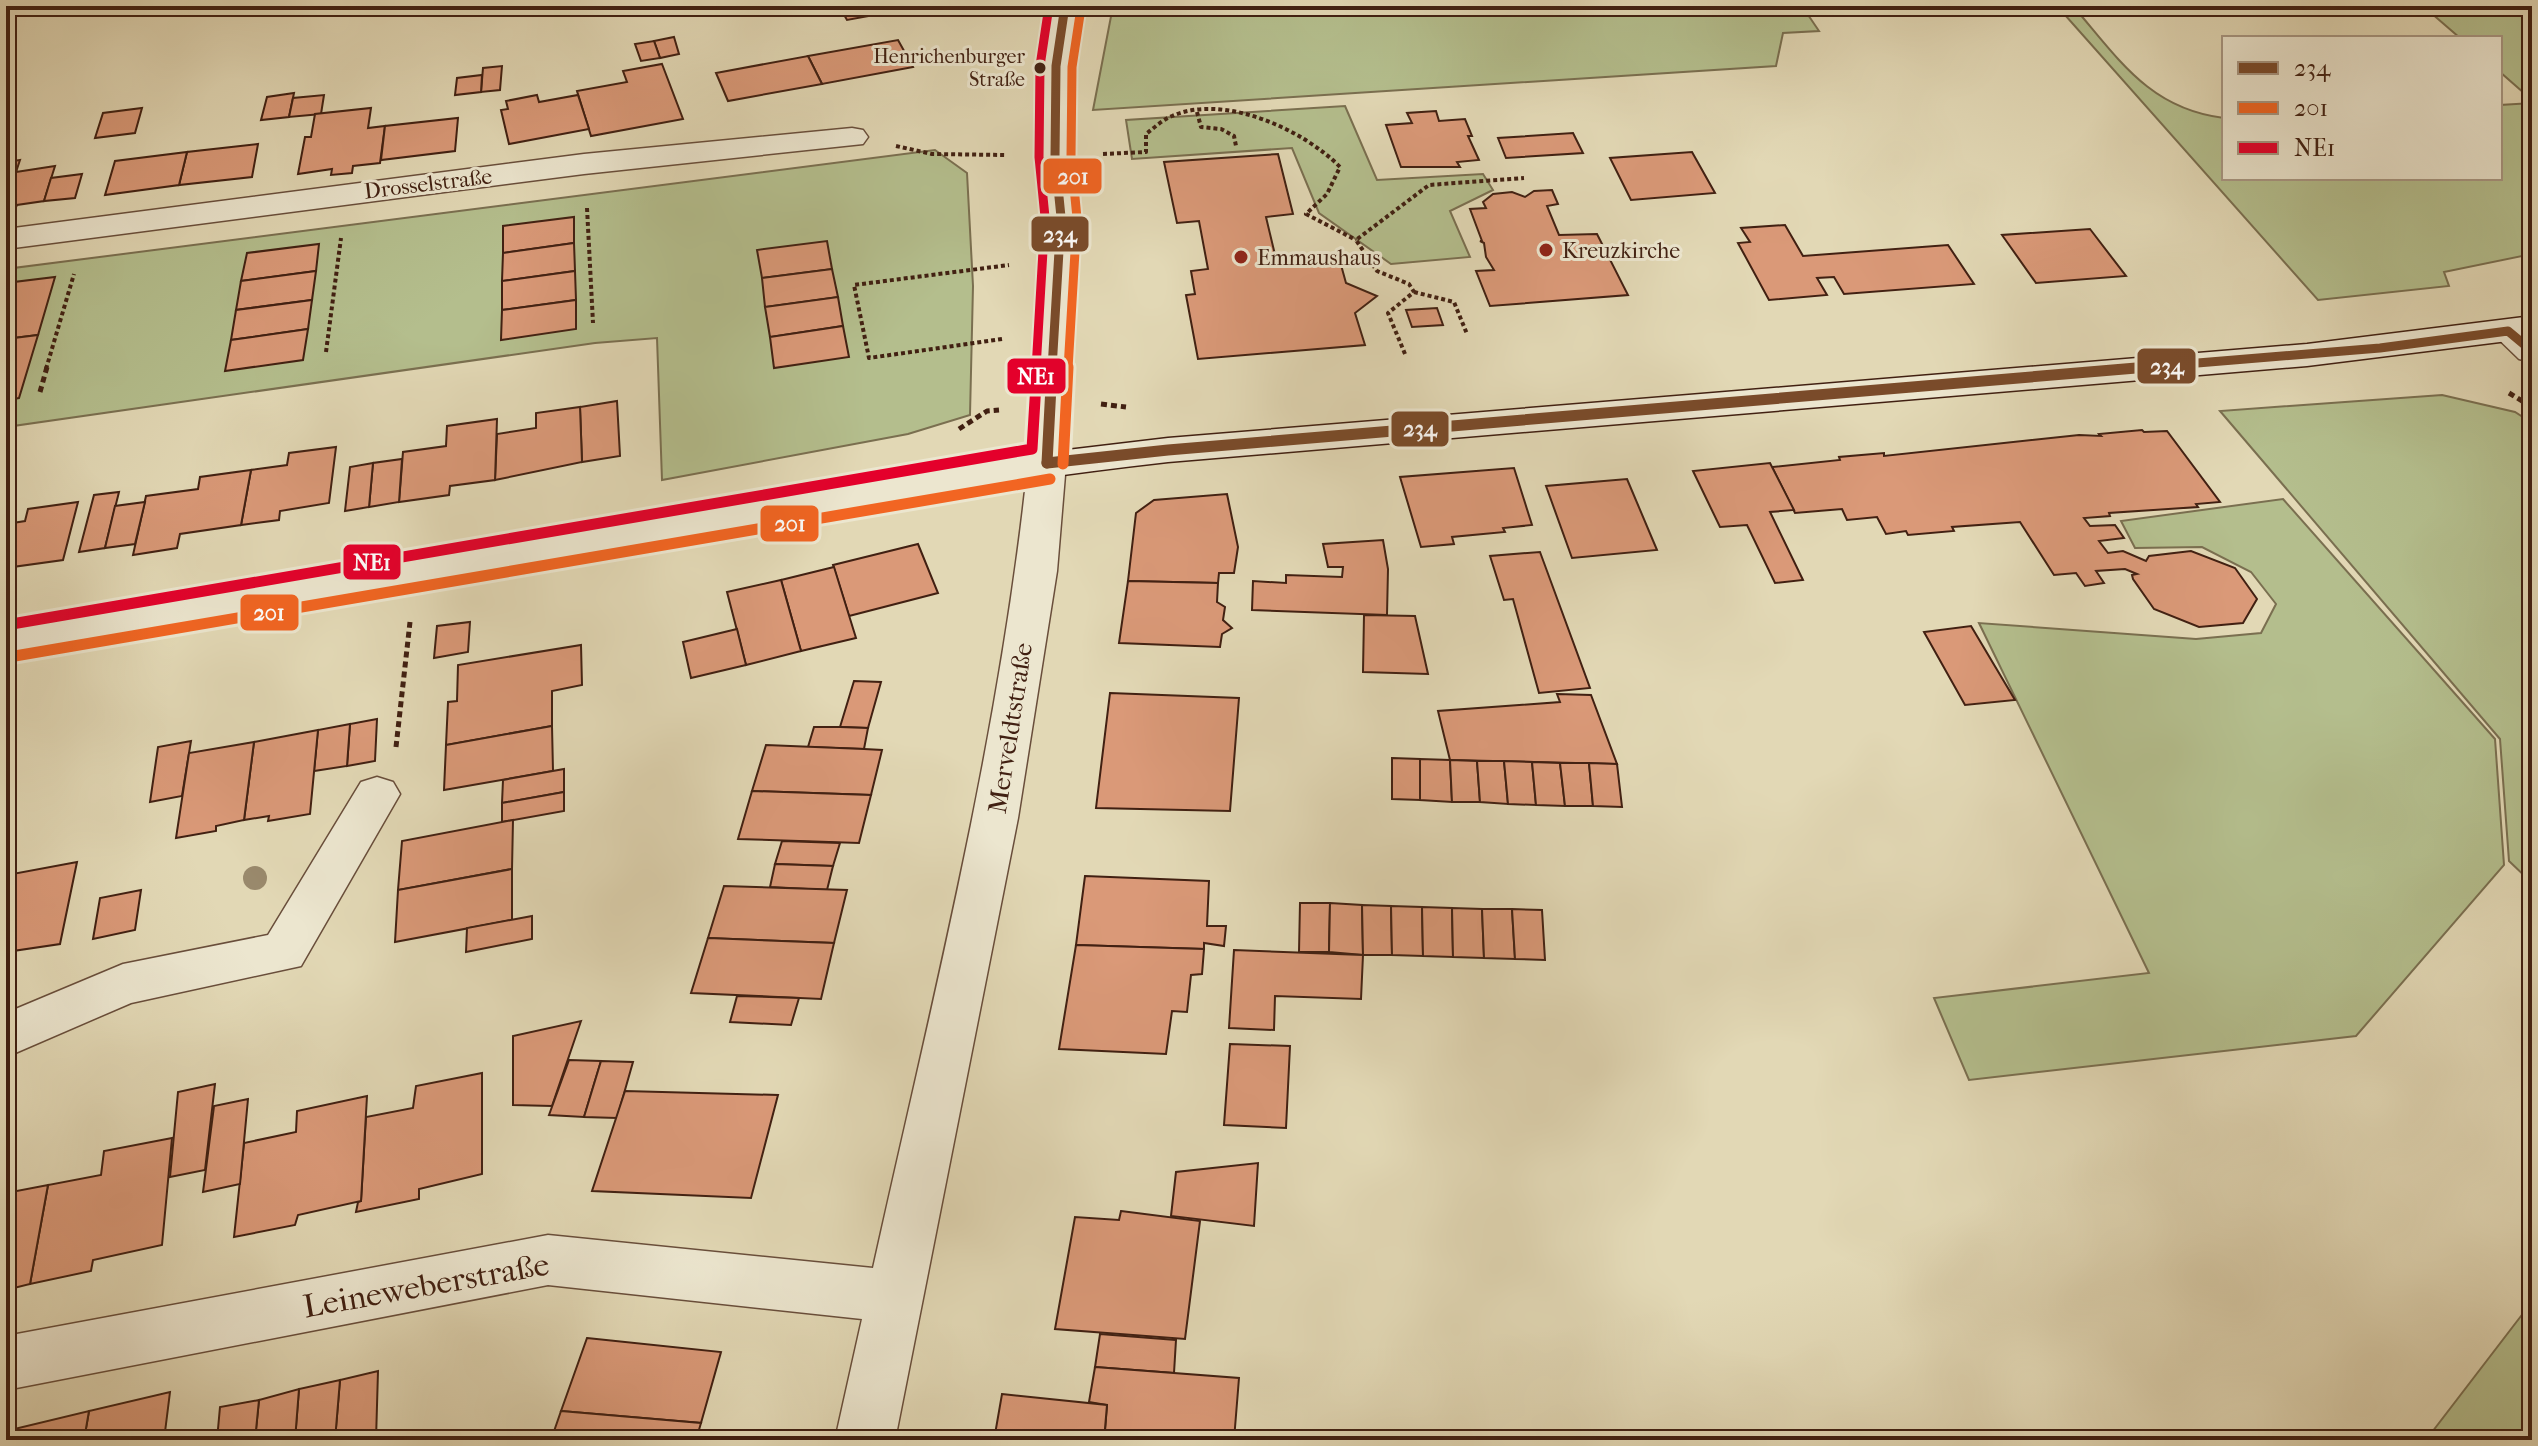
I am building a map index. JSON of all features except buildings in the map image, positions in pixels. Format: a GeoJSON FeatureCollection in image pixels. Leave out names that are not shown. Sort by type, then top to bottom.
{"type":"FeatureCollection","features":[{"type":"Feature","properties":{"kind":"street","name":"Merveldtstraße"},"geometry":{"type":"LineString","coordinates":[[865,1440],[995,818],[1037,571],[1055,332],[1061,203],[1055,157],[1056,66],[1065,6]]}},
{"type":"Feature","properties":{"kind":"street","name":"Drosselstraße"},"geometry":{"type":"LineString","coordinates":[[6,239],[584,164],[852,137]]}},
{"type":"Feature","properties":{"kind":"street"},"geometry":{"type":"LineString","coordinates":[[6,641],[412,572],[679,522],[1047,463],[1183,448],[2524,337]]}},
{"type":"Feature","properties":{"kind":"street"},"geometry":{"type":"LineString","coordinates":[[6,1036],[123,984],[284,952],[377,794]]}},
{"type":"Feature","properties":{"kind":"street","name":"Leineweberstraße"},"geometry":{"type":"LineString","coordinates":[[6,1363],[548,1260],[897,1297]]}},
{"type":"Feature","properties":{"kind":"path"},"geometry":{"type":"LineString","coordinates":[[852,137],[932,154],[1055,157],[1146,152],[1146,134],[1176,114],[1218,111],[1247,116],[1296,132],[1327,151],[1340,167],[1327,194],[1306,214],[1356,240],[1377,271],[1409,284],[1414,292],[1454,302],[1467,334]]}},
{"type":"Feature","properties":{"kind":"path"},"geometry":{"type":"LineString","coordinates":[[1197,112],[1201,127],[1221,129],[1234,136],[1236,146]]}},
{"type":"Feature","properties":{"kind":"path"},"geometry":{"type":"LineString","coordinates":[[584,164],[593,323]]}},
{"type":"Feature","properties":{"kind":"path"},"geometry":{"type":"LineString","coordinates":[[1356,240],[1429,185],[1524,178]]}},
{"type":"Feature","properties":{"kind":"path"},"geometry":{"type":"LineString","coordinates":[[326,352],[347,193]]}},
{"type":"Feature","properties":{"kind":"path"},"geometry":{"type":"LineString","coordinates":[[40,392],[87,228]]}},
{"type":"Feature","properties":{"kind":"path"},"geometry":{"type":"LineString","coordinates":[[1055,332],[869,358],[854,285],[1058,258]]}},
{"type":"Feature","properties":{"kind":"path"},"geometry":{"type":"LineString","coordinates":[[1405,354],[1388,313],[1414,292]]}},
{"type":"Feature","properties":{"kind":"path"},"geometry":{"type":"LineString","coordinates":[[377,794],[392,778],[409,649],[412,572]]}},
{"type":"Feature","properties":{"kind":"green space"},"geometry":{"type":"Polygon","coordinates":[[[1113,6],[1802,6],[1819,31],[1783,33],[1776,66],[1093,110],[1113,6]]]}},
{"type":"Feature","properties":{"kind":"green space"},"geometry":{"type":"Polygon","coordinates":[[[2057,6],[2073,6],[2121,62],[2155,92],[2198,113],[2222,118],[2222,180],[2502,180],[2502,105],[2532,103],[2532,254],[2444,272],[2449,286],[2318,300],[2057,6]]]}},
{"type":"Feature","properties":{"kind":"green space"},"geometry":{"type":"Polygon","coordinates":[[[2423,6],[2532,6],[2532,100],[2502,74],[2502,36],[2458,36],[2423,6]]]}},
{"type":"Feature","properties":{"kind":"green space"},"geometry":{"type":"Polygon","coordinates":[[[1345,106],[1377,180],[1483,174],[1493,190],[1450,211],[1470,257],[1391,264],[1319,213],[1292,148],[1132,159],[1126,120],[1345,106]]]}},
{"type":"Feature","properties":{"kind":"green space"},"geometry":{"type":"Polygon","coordinates":[[[935,150],[967,173],[973,286],[970,415],[908,434],[662,480],[657,338],[595,343],[6,427],[6,269],[935,150]]]}},
{"type":"Feature","properties":{"kind":"green space"},"geometry":{"type":"Polygon","coordinates":[[[2442,395],[2515,412],[2532,423],[2532,883],[2509,861],[2500,739],[2220,411],[2442,395]]]}},
{"type":"Feature","properties":{"kind":"green space"},"geometry":{"type":"Polygon","coordinates":[[[2283,499],[2495,739],[2504,865],[2356,1036],[1969,1080],[1934,998],[2149,973],[1979,623],[2196,639],[2261,633],[2276,604],[2251,572],[2202,547],[2135,548],[2121,521],[2283,499]]]}},
{"type":"Feature","properties":{"kind":"green space"},"geometry":{"type":"Polygon","coordinates":[[[2532,1302],[2532,1440],[2426,1440],[2521,1316],[2532,1302]]]}},
{"type":"Feature","properties":{"kind":"transit line","name":"NE1"},"geometry":{"type":"LineString","coordinates":[[6,625],[1032,449],[1045,217],[1039,157],[1040,66],[1049,6]]}},
{"type":"Feature","properties":{"kind":"transit line","name":"234"},"geometry":{"type":"LineString","coordinates":[[1047,463],[1061,217],[1055,157],[1056,66],[1065,6]]}},
{"type":"Feature","properties":{"kind":"transit line","name":"201"},"geometry":{"type":"LineString","coordinates":[[1063,464],[1077,218],[1071,156],[1072,67],[1081,8]]}},
{"type":"Feature","properties":{"kind":"transit line","name":"234"},"geometry":{"type":"LineString","coordinates":[[1047,463],[1168,450],[2380,348],[2508,331],[2532,351]]}},
{"type":"Feature","properties":{"kind":"transit line","name":"201"},"geometry":{"type":"LineString","coordinates":[[9,657],[1050,479]]}},
{"type":"Feature","properties":{"kind":"place","name":"Henrichenburger Straße"},"geometry":{"type":"Point","coordinates":[1040,68]}},
{"type":"Feature","properties":{"kind":"place","name":"Kreuzkirche"},"geometry":{"type":"Point","coordinates":[1546,250]}},
{"type":"Feature","properties":{"kind":"place","name":"Emmaushaus"},"geometry":{"type":"Point","coordinates":[1241,257]}}]}
